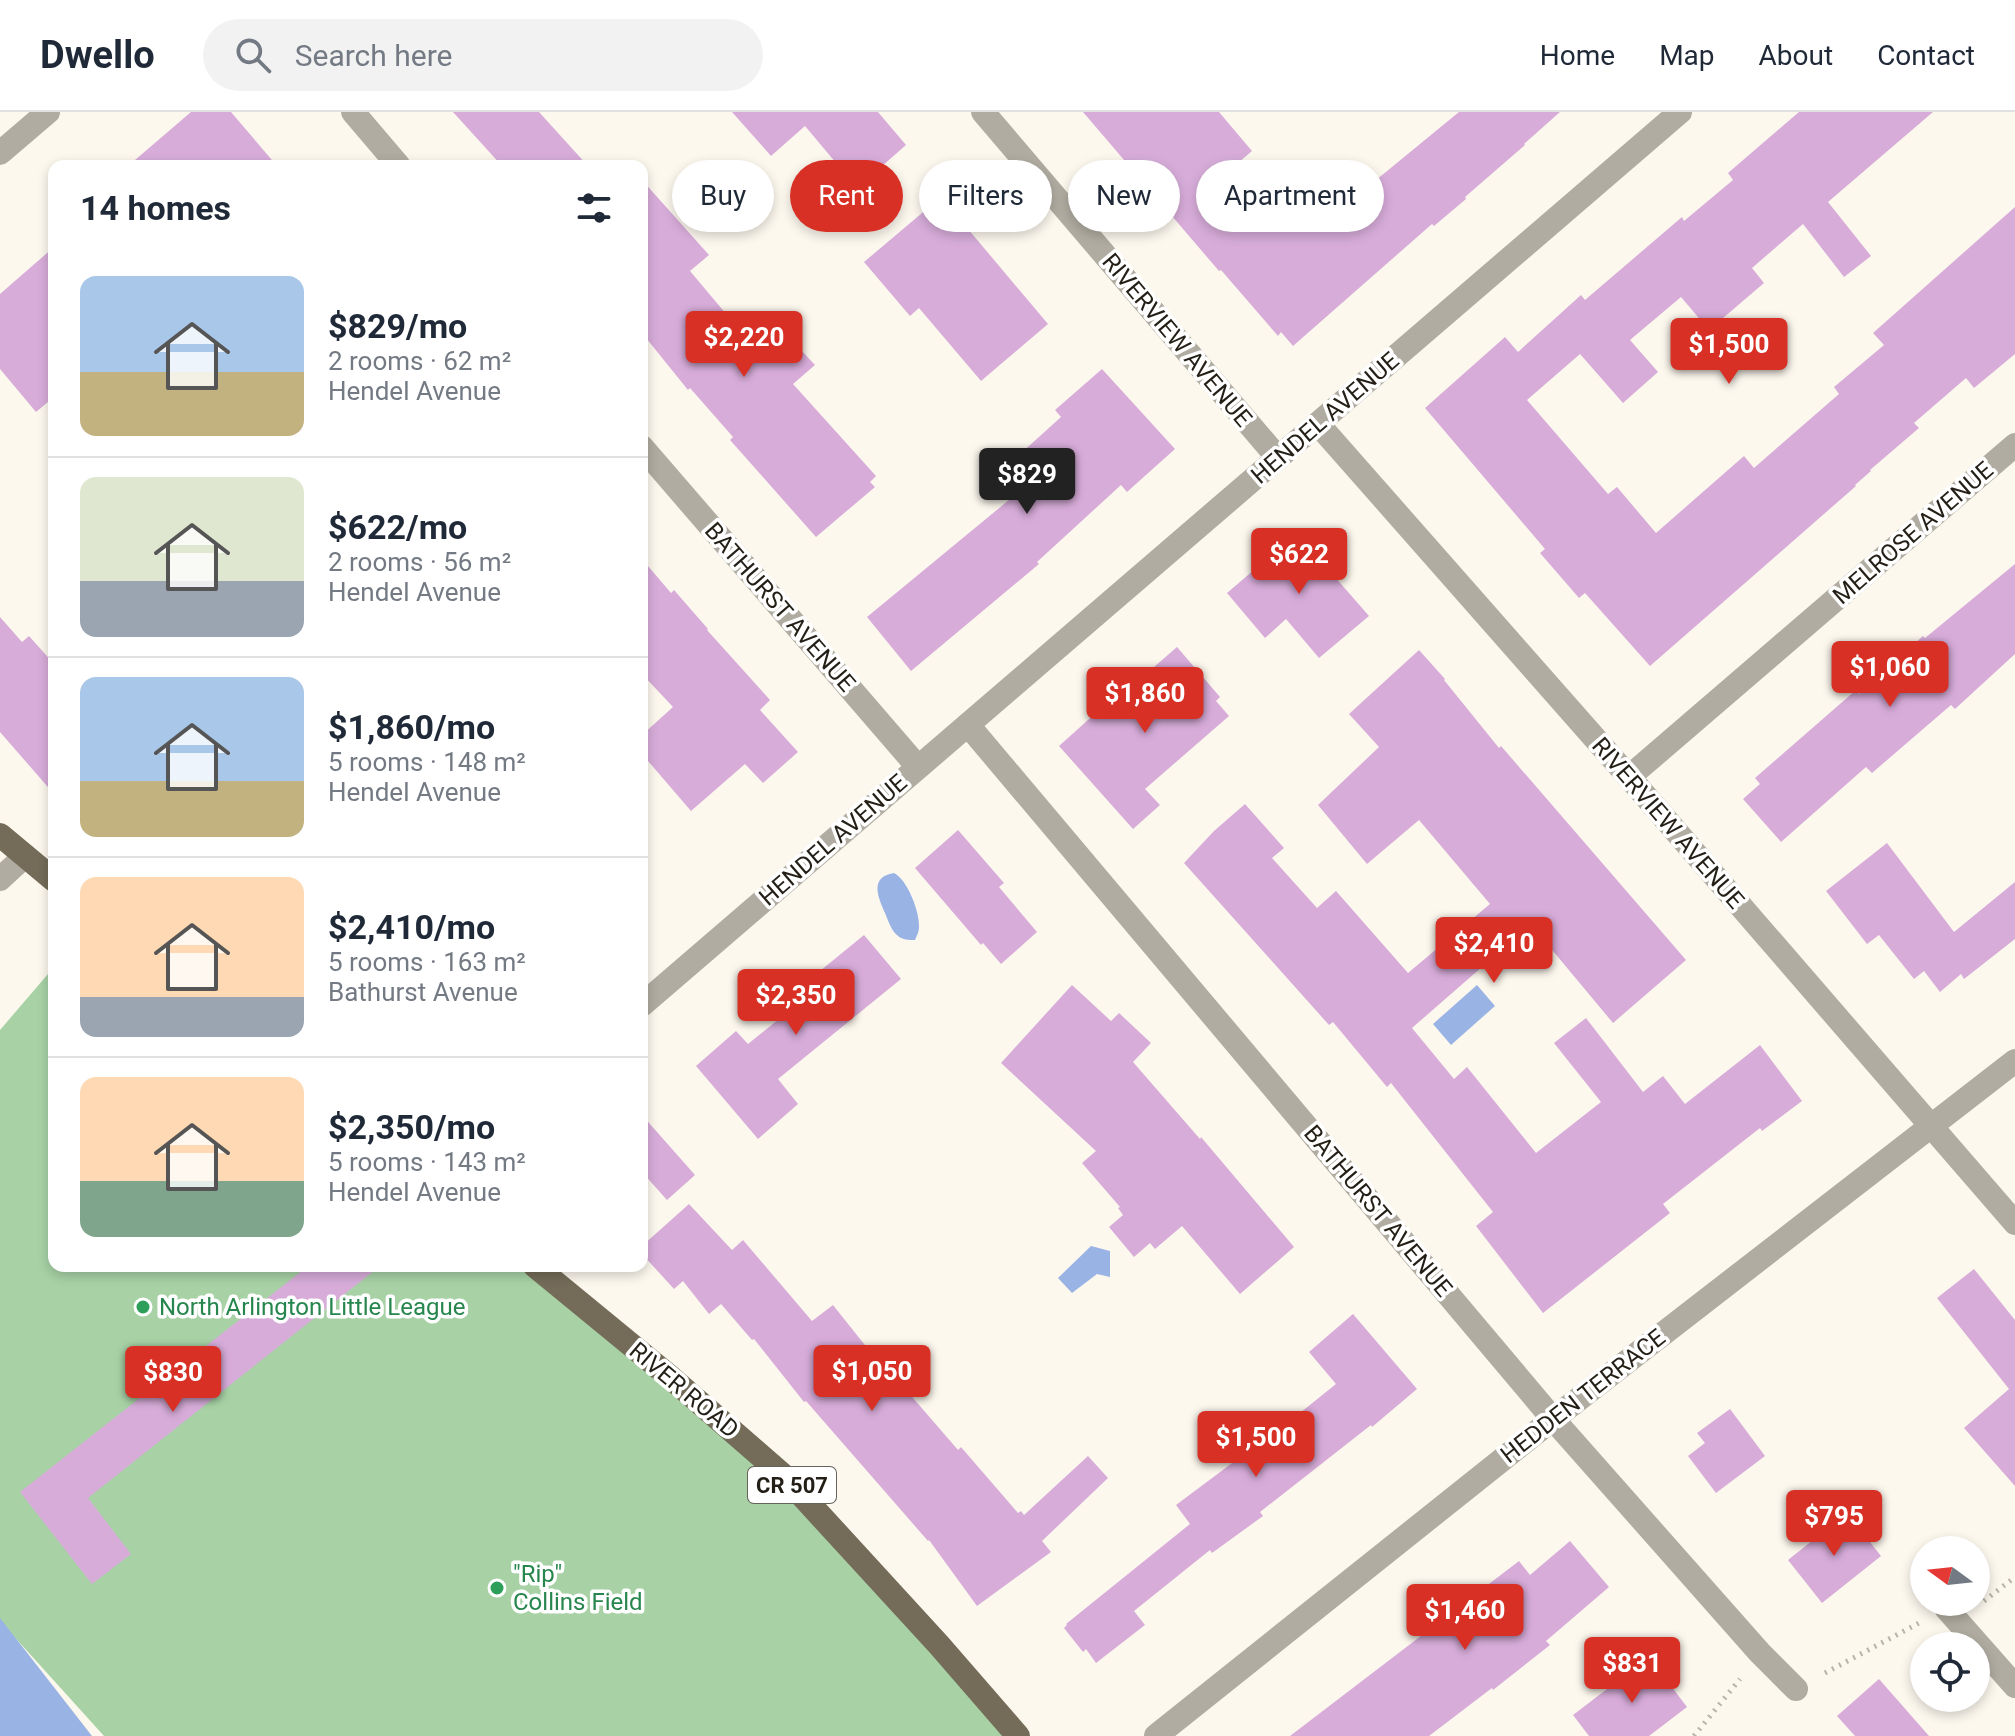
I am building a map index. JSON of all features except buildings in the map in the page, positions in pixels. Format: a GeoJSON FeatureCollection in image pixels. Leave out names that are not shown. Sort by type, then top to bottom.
{"type":"FeatureCollection","features":[{"type":"Feature","properties":{"kind":"main road"},"geometry":{"type":"LineString","coordinates":[[0,835],[48,875]]}},
{"type":"Feature","properties":{"kind":"main road","name":"RIVER ROAD"},"geometry":{"type":"LineString","coordinates":[[542,1272],[784,1476],[1018,1736]]}},
{"type":"Feature","properties":{"kind":"street"},"geometry":{"type":"LineString","coordinates":[[0,153],[48,112]]}},
{"type":"Feature","properties":{"kind":"street"},"geometry":{"type":"LineString","coordinates":[[353,112],[394,160]]}},
{"type":"Feature","properties":{"kind":"street","name":"RIVERVIEW AVENUE"},"geometry":{"type":"LineString","coordinates":[[983,112],[1278,458]]}},
{"type":"Feature","properties":{"kind":"street","name":"HENDEL AVENUE"},"geometry":{"type":"LineString","coordinates":[[648,1000],[1680,112]]}},
{"type":"Feature","properties":{"kind":"street","name":"RIVERVIEW AVENUE"},"geometry":{"type":"LineString","coordinates":[[1318,424],[2015,1223]]}},
{"type":"Feature","properties":{"kind":"street","name":"MELROSE AVENUE"},"geometry":{"type":"LineString","coordinates":[[1629,777],[2015,445]]}},
{"type":"Feature","properties":{"kind":"street","name":"BATHURST AVENUE"},"geometry":{"type":"LineString","coordinates":[[648,454],[918,767]]}},
{"type":"Feature","properties":{"kind":"street","name":"BATHURST AVENUE"},"geometry":{"type":"LineString","coordinates":[[968,725],[1553,1419],[1760,1653],[1796,1689]]}},
{"type":"Feature","properties":{"kind":"street"},"geometry":{"type":"LineString","coordinates":[[0,879],[25,856]]}},
{"type":"Feature","properties":{"kind":"street","name":"HEDDEN TERRACE"},"geometry":{"type":"LineString","coordinates":[[1156,1736],[1553,1419],[2015,1061]]}},
{"type":"Feature","properties":{"kind":"street"},"geometry":{"type":"LineString","coordinates":[[1953,1616],[2015,1686]]}},
{"type":"Feature","properties":{"kind":"path"},"geometry":{"type":"LineString","coordinates":[[1796,1689],[1931,1616]]}},
{"type":"Feature","properties":{"kind":"path"},"geometry":{"type":"LineString","coordinates":[[1694,1736],[1760,1653]]}},
{"type":"Feature","properties":{"kind":"green space"},"geometry":{"type":"Polygon","coordinates":[[[48,974],[48,1272],[542,1272],[784,1476],[1018,1736],[104,1736],[0,1621],[0,1030],[48,974]]]}},
{"type":"Feature","properties":{"kind":"water"},"geometry":{"type":"Polygon","coordinates":[[[894,873],[904,882],[915,905],[919,927],[915,940],[903,939],[895,933],[880,901],[878,883],[886,875],[894,873]]]}},
{"type":"Feature","properties":{"kind":"water"},"geometry":{"type":"Polygon","coordinates":[[[1477,985],[1495,1006],[1451,1045],[1433,1024],[1477,985]]]}},
{"type":"Feature","properties":{"kind":"water"},"geometry":{"type":"Polygon","coordinates":[[[1091,1246],[1110,1251],[1110,1277],[1097,1274],[1072,1293],[1058,1278],[1091,1246]]]}},
{"type":"Feature","properties":{"kind":"water"},"geometry":{"type":"Polygon","coordinates":[[[0,1618],[92,1736],[0,1736],[0,1618]]]}},
{"type":"Feature","properties":{"kind":"place","name":"North Arlington Little League"},"geometry":{"type":"Point","coordinates":[143,1307]}},
{"type":"Feature","properties":{"kind":"place","name":"\"Rip\" Collins Field"},"geometry":{"type":"Point","coordinates":[497,1588]}}]}
